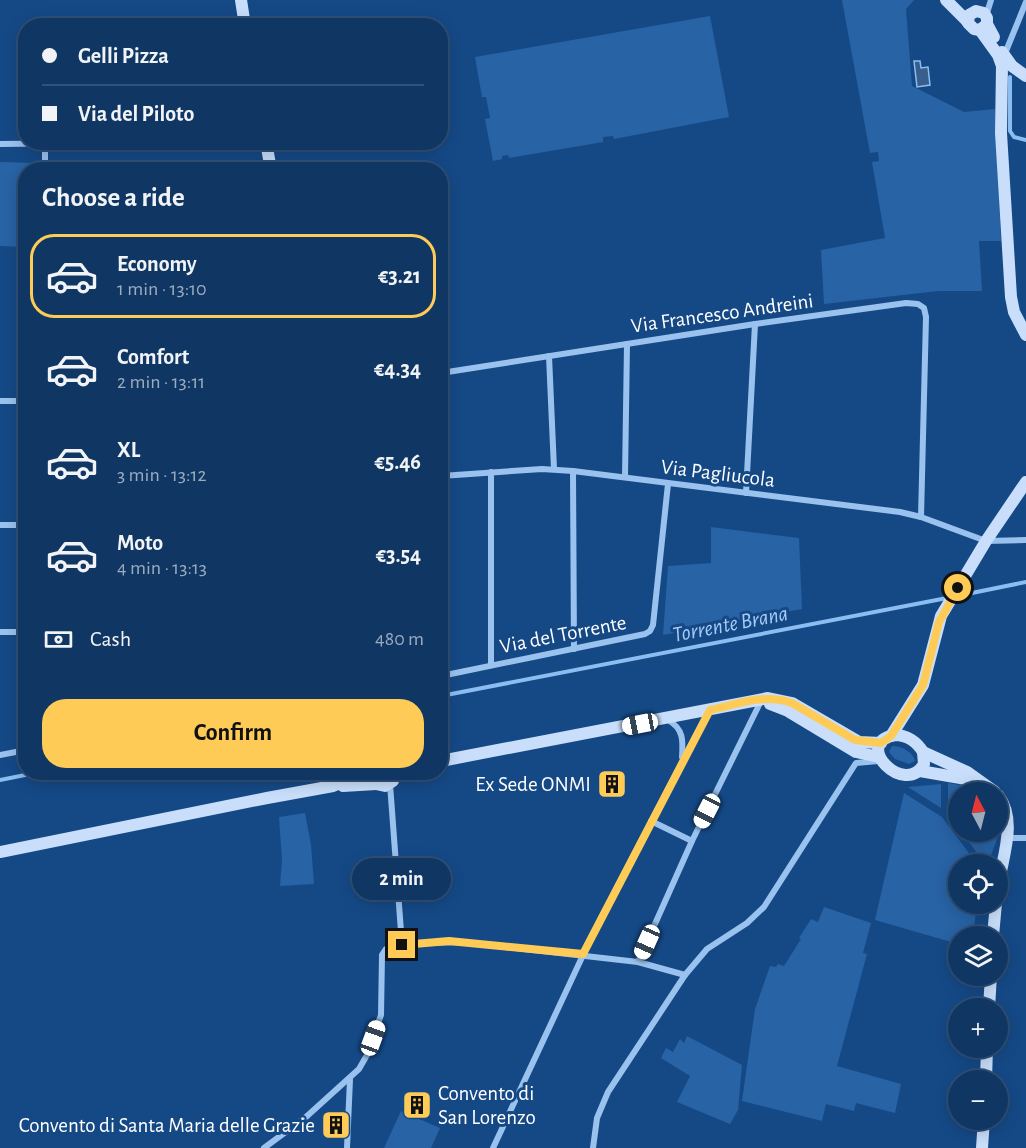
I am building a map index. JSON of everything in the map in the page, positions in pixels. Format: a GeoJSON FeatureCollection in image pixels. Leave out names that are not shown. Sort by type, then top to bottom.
{"type":"FeatureCollection","features":[{"type":"Feature","properties":{"kind":"street"},"geometry":{"type":"LineString","coordinates":[[241,0],[244,18]]}},
{"type":"Feature","properties":{"kind":"street"},"geometry":{"type":"LineString","coordinates":[[946,0],[966,17],[972,28],[986,15]]}},
{"type":"Feature","properties":{"kind":"street"},"geometry":{"type":"LineString","coordinates":[[1003,59],[1026,2]]}},
{"type":"Feature","properties":{"kind":"street"},"geometry":{"type":"LineString","coordinates":[[966,17],[976,11],[986,15],[1003,59],[1001,133],[1011,297],[1014,312],[1026,335]]}},
{"type":"Feature","properties":{"kind":"street"},"geometry":{"type":"LineString","coordinates":[[1003,59],[1026,76]]}},
{"type":"Feature","properties":{"kind":"street"},"geometry":{"type":"LineString","coordinates":[[0,144],[18,144]]}},
{"type":"Feature","properties":{"kind":"street","name":"Via Francesco Andreini"},"geometry":{"type":"LineString","coordinates":[[448,373],[755,324],[906,303],[918,304],[926,312],[921,517]]}},
{"type":"Feature","properties":{"kind":"street"},"geometry":{"type":"LineString","coordinates":[[746,494],[755,324]]}},
{"type":"Feature","properties":{"kind":"street"},"geometry":{"type":"LineString","coordinates":[[625,477],[627,344]]}},
{"type":"Feature","properties":{"kind":"street"},"geometry":{"type":"LineString","coordinates":[[549,356],[554,469]]}},
{"type":"Feature","properties":{"kind":"street"},"geometry":{"type":"LineString","coordinates":[[0,401],[18,401]]}},
{"type":"Feature","properties":{"kind":"street","name":"Via Pagliucola"},"geometry":{"type":"LineString","coordinates":[[448,475],[554,469],[625,477],[921,517],[986,541]]}},
{"type":"Feature","properties":{"kind":"street"},"geometry":{"type":"LineString","coordinates":[[573,471],[574,649]]}},
{"type":"Feature","properties":{"kind":"street"},"geometry":{"type":"LineString","coordinates":[[491,472],[491,665]]}},
{"type":"Feature","properties":{"kind":"street"},"geometry":{"type":"LineString","coordinates":[[880,759],[878,750],[926,678],[941,616],[986,541],[1026,482]]}},
{"type":"Feature","properties":{"kind":"street","name":"Via del Torrente"},"geometry":{"type":"LineString","coordinates":[[448,674],[645,634],[652,628],[668,484]]}},
{"type":"Feature","properties":{"kind":"street"},"geometry":{"type":"LineString","coordinates":[[0,525],[18,525]]}},
{"type":"Feature","properties":{"kind":"street"},"geometry":{"type":"LineString","coordinates":[[986,541],[1026,540]]}},
{"type":"Feature","properties":{"kind":"street"},"geometry":{"type":"LineString","coordinates":[[0,632],[18,632]]}},
{"type":"Feature","properties":{"kind":"street"},"geometry":{"type":"LineString","coordinates":[[448,759],[667,719],[745,702],[774,699],[792,703],[859,742],[904,736],[917,744],[923,752],[960,768],[982,782]]}},
{"type":"Feature","properties":{"kind":"street"},"geometry":{"type":"LineString","coordinates":[[904,736],[914,699]]}},
{"type":"Feature","properties":{"kind":"street"},"geometry":{"type":"LineString","coordinates":[[761,701],[783,708],[856,752],[880,759],[890,769],[902,774],[911,775],[920,771],[982,782]]}},
{"type":"Feature","properties":{"kind":"street"},"geometry":{"type":"LineString","coordinates":[[638,962],[693,841],[761,701]]}},
{"type":"Feature","properties":{"kind":"street"},"geometry":{"type":"LineString","coordinates":[[493,1148],[583,954],[710,710]]}},
{"type":"Feature","properties":{"kind":"street"},"geometry":{"type":"LineString","coordinates":[[667,719],[676,724],[682,734],[682,761]]}},
{"type":"Feature","properties":{"kind":"street"},"geometry":{"type":"LineString","coordinates":[[0,755],[18,752]]}},
{"type":"Feature","properties":{"kind":"street"},"geometry":{"type":"LineString","coordinates":[[920,771],[924,761],[923,752]]}},
{"type":"Feature","properties":{"kind":"street"},"geometry":{"type":"LineString","coordinates":[[448,765],[471,756]]}},
{"type":"Feature","properties":{"kind":"street"},"geometry":{"type":"LineString","coordinates":[[592,1148],[597,1118],[608,1092],[685,975],[707,949],[747,923],[764,907],[856,763],[880,759]]}},
{"type":"Feature","properties":{"kind":"street"},"geometry":{"type":"LineString","coordinates":[[0,852],[356,780]]}},
{"type":"Feature","properties":{"kind":"street"},"geometry":{"type":"LineString","coordinates":[[375,780],[382,786],[390,780]]}},
{"type":"Feature","properties":{"kind":"street"},"geometry":{"type":"LineString","coordinates":[[393,780],[402,945]]}},
{"type":"Feature","properties":{"kind":"street"},"geometry":{"type":"LineString","coordinates":[[1008,820],[1012,838],[1008,854]]}},
{"type":"Feature","properties":{"kind":"street"},"geometry":{"type":"LineString","coordinates":[[651,821],[693,841]]}},
{"type":"Feature","properties":{"kind":"street"},"geometry":{"type":"LineString","coordinates":[[1012,838],[1026,838]]}},
{"type":"Feature","properties":{"kind":"street"},"geometry":{"type":"LineString","coordinates":[[264,1148],[306,1117],[350,1079],[367,1055],[381,1015],[383,951],[386,949],[402,945],[449,941],[583,954],[638,962],[685,975]]}},
{"type":"Feature","properties":{"kind":"street"},"geometry":{"type":"LineString","coordinates":[[347,1148],[350,1079]]}},
{"type":"Feature","properties":{"kind":"street"},"geometry":{"type":"LineString","coordinates":[[982,1148],[983,1130]]}},
{"type":"Feature","properties":{"kind":"shaded area"},"geometry":{"type":"Polygon","coordinates":[[[842,0],[914,0],[906,9],[912,86],[964,112],[995,109],[1001,241],[979,241],[982,291],[938,291],[824,304],[821,250],[885,238],[872,162],[879,161],[878,152],[870,153],[842,0]]]}},
{"type":"Feature","properties":{"kind":"shaded area"},"geometry":{"type":"Polygon","coordinates":[[[710,16],[729,117],[614,139],[613,136],[603,137],[603,142],[509,158],[508,155],[502,156],[502,159],[493,161],[485,119],[490,118],[486,97],[482,97],[475,57],[710,16]]]}},
{"type":"Feature","properties":{"kind":"shaded area"},"geometry":{"type":"Polygon","coordinates":[[[914,61],[920,61],[921,68],[928,67],[930,85],[917,87],[914,61]]]}},
{"type":"Feature","properties":{"kind":"shaded area"},"geometry":{"type":"Polygon","coordinates":[[[0,162],[18,163],[18,247],[0,246],[0,162]]]}},
{"type":"Feature","properties":{"kind":"shaded area"},"geometry":{"type":"Polygon","coordinates":[[[711,527],[799,538],[802,609],[663,635],[668,566],[711,563],[711,527]]]}},
{"type":"Feature","properties":{"kind":"shaded area"},"geometry":{"type":"Polygon","coordinates":[[[892,746],[906,750],[915,761],[909,764],[895,759],[889,752],[892,746]]]}},
{"type":"Feature","properties":{"kind":"shaded area"},"geometry":{"type":"Polygon","coordinates":[[[941,784],[941,808],[908,787],[941,784]]]}},
{"type":"Feature","properties":{"kind":"shaded area"},"geometry":{"type":"Polygon","coordinates":[[[904,793],[942,817],[948,825],[948,842],[961,842],[970,854],[948,854],[948,914],[976,914],[974,926],[948,926],[948,941],[875,920],[904,793]]]}},
{"type":"Feature","properties":{"kind":"shaded area"},"geometry":{"type":"Polygon","coordinates":[[[305,813],[311,845],[314,884],[280,886],[282,860],[279,817],[305,813]]]}},
{"type":"Feature","properties":{"kind":"shaded area"},"geometry":{"type":"Polygon","coordinates":[[[969,842],[995,842],[991,854],[978,854],[969,842]]]}},
{"type":"Feature","properties":{"kind":"shaded area"},"geometry":{"type":"Polygon","coordinates":[[[824,907],[871,923],[863,953],[867,954],[837,1066],[901,1084],[895,1113],[856,1103],[854,1111],[826,1104],[822,1121],[742,1101],[755,1009],[770,966],[776,967],[778,964],[784,966],[811,919],[818,922],[824,907]]]}},
{"type":"Feature","properties":{"kind":"shaded area"},"geometry":{"type":"Polygon","coordinates":[[[687,1036],[742,1065],[738,1110],[730,1124],[677,1102],[690,1076],[661,1058],[666,1048],[673,1052],[680,1039],[684,1043],[687,1036]]]}},
{"type":"Feature","properties":{"kind":"shaded area"},"geometry":{"type":"Polygon","coordinates":[[[401,1111],[440,1128],[431,1148],[384,1148],[401,1111]]]}},
{"type":"Feature","properties":{"kind":"waterway"},"geometry":{"type":"LineString","coordinates":[[1010,77],[1010,131],[1014,137],[1026,140]]}},
{"type":"Feature","properties":{"kind":"waterway","name":"Torrente Brana"},"geometry":{"type":"LineString","coordinates":[[957,596],[1026,582]]}},
{"type":"Feature","properties":{"kind":"waterway","name":"Torrente Brana"},"geometry":{"type":"LineString","coordinates":[[448,695],[947,598]]}},
{"type":"Feature","properties":{"kind":"waterway","name":"Torrente Brana"},"geometry":{"type":"LineString","coordinates":[[0,780],[18,776]]}},
{"type":"Feature","properties":{"kind":"place","name":"Ex Sede ONMI"},"geometry":{"type":"Point","coordinates":[612,784]}},
{"type":"Feature","properties":{"kind":"place","name":"Convento di San Lorenzo"},"geometry":{"type":"Point","coordinates":[417,1105]}},
{"type":"Feature","properties":{"kind":"place","name":"Convento di Santa Maria delle Grazie"},"geometry":{"type":"Point","coordinates":[336,1125]}},
{"type":"Feature","properties":{"kind":"route"},"geometry":{"type":"LineString","coordinates":[[402,945],[449,941],[583,954],[710,710],[762,699],[782,700],[792,703],[859,742],[881,743],[891,736],[923,685],[941,616],[958,588]]}}]}
